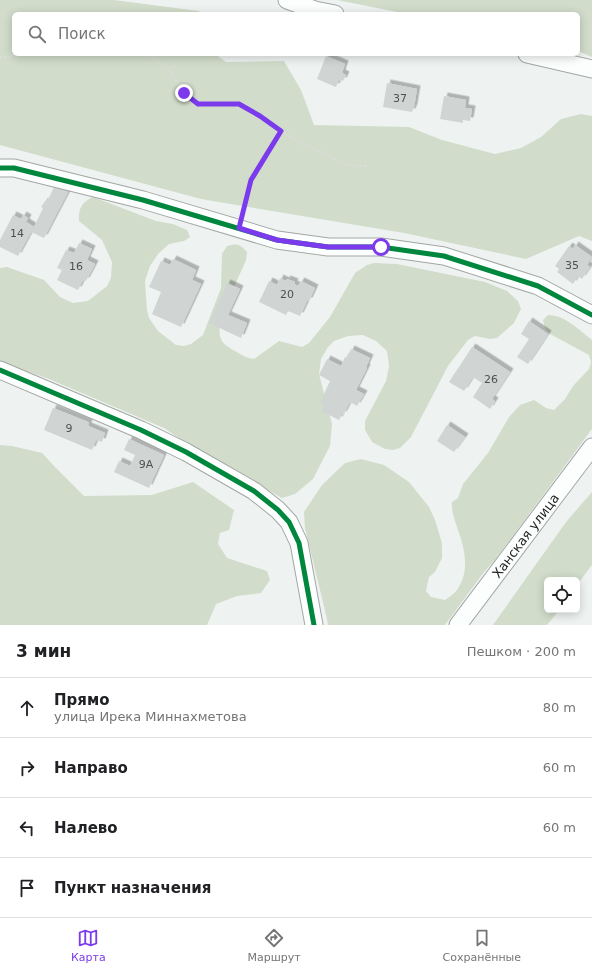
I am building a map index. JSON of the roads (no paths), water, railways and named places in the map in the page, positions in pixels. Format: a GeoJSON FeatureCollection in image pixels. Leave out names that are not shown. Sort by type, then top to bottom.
{"type":"FeatureCollection","features":[{"type":"Feature","properties":{"kind":"street"},"geometry":{"type":"LineString","coordinates":[[287,0],[325,12]]}},
{"type":"Feature","properties":{"kind":"street"},"geometry":{"type":"LineString","coordinates":[[537,56],[592,69]]}},
{"type":"Feature","properties":{"kind":"street"},"geometry":{"type":"LineString","coordinates":[[0,168],[14,168],[136,198],[277,240],[328,247],[381,247],[444,256],[538,286],[592,315]]}},
{"type":"Feature","properties":{"kind":"street"},"geometry":{"type":"LineString","coordinates":[[0,370],[142,430],[186,452],[254,491],[278,510],[289,522],[299,543],[314,625]]}},
{"type":"Feature","properties":{"kind":"street","name":"Ханская улица"},"geometry":{"type":"LineString","coordinates":[[458,625],[592,447]]}}]}
